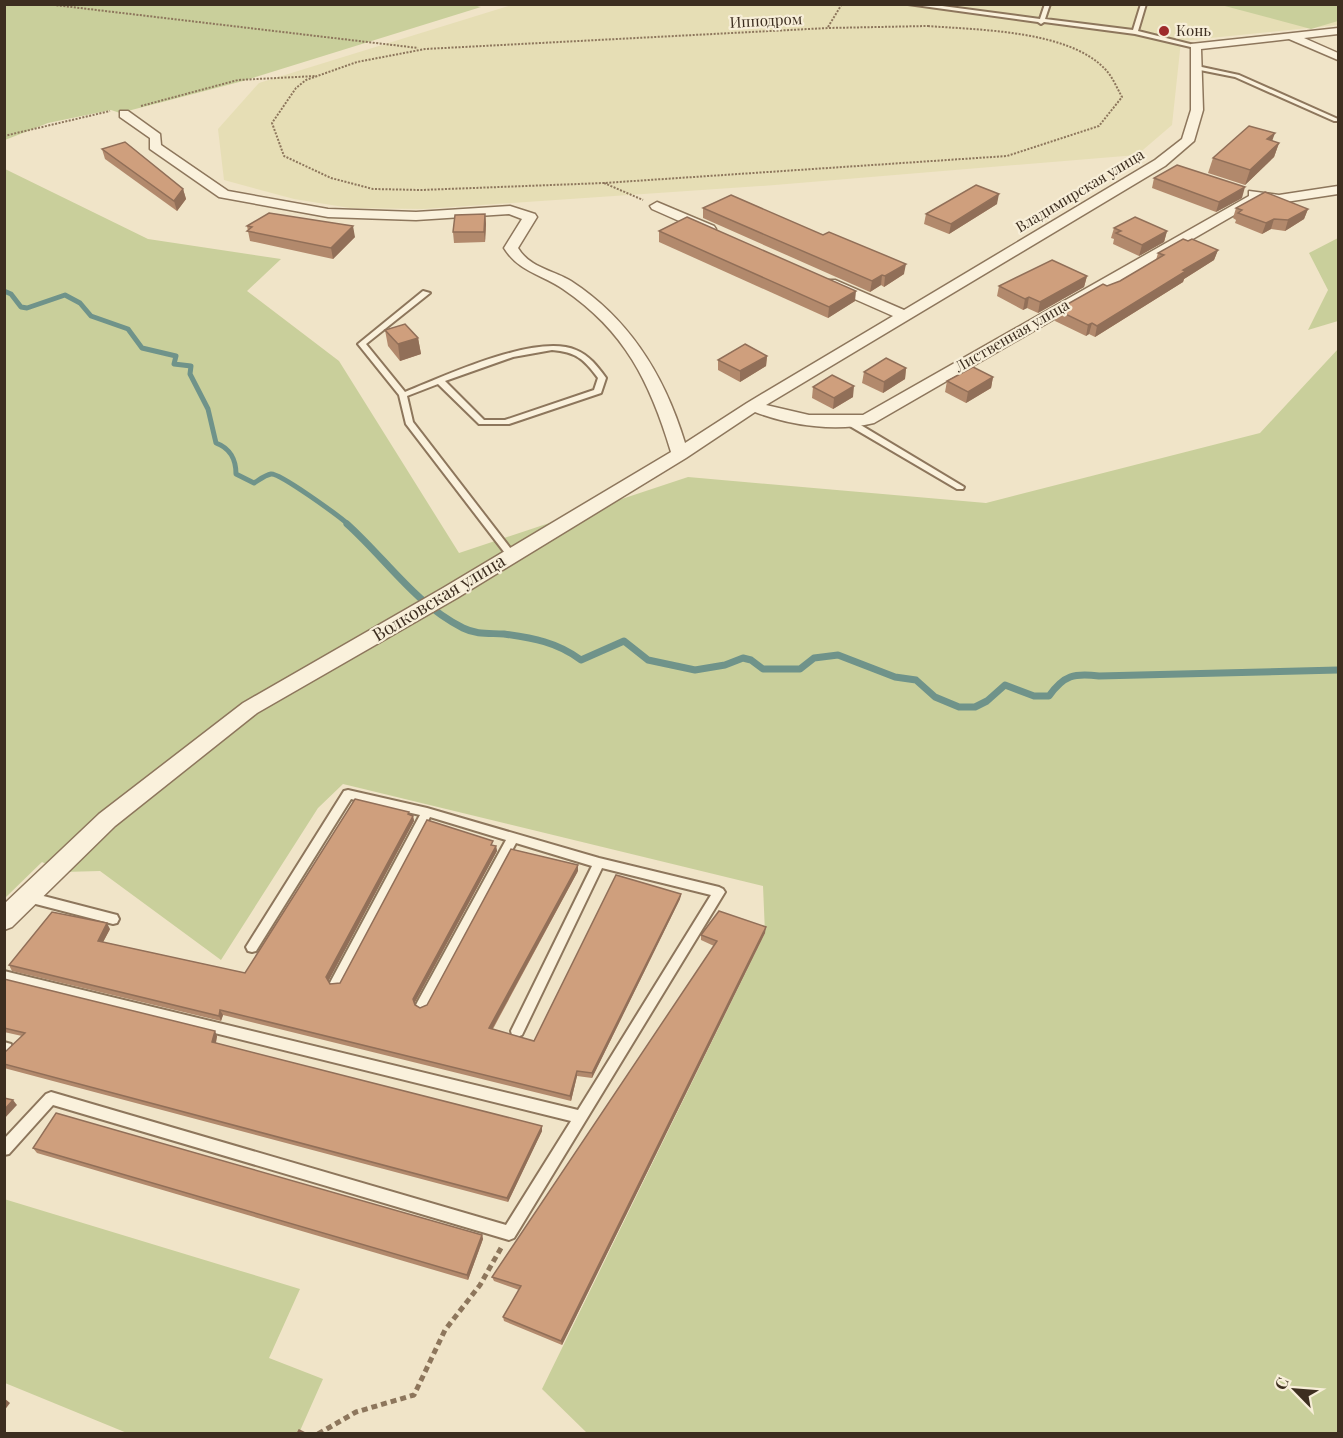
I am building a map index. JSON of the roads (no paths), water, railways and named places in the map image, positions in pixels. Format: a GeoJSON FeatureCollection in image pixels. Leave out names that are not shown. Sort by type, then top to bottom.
{"type":"FeatureCollection","features":[{"type":"Feature","properties":{"kind":"street"},"geometry":{"type":"LineString","coordinates":[[1195,46],[1287,34],[1338,31]]}},
{"type":"Feature","properties":{"kind":"street"},"geometry":{"type":"LineString","coordinates":[[1287,34],[1338,57]]}},
{"type":"Feature","properties":{"kind":"street","name":"Владимирская улица"},"geometry":{"type":"LineString","coordinates":[[904,315],[1165,164],[1188,141],[1197,110],[1195,46]]}},
{"type":"Feature","properties":{"kind":"street"},"geometry":{"type":"LineString","coordinates":[[122,113],[156,137],[154,146],[224,194],[328,213],[416,216],[510,210],[530,217],[511,248],[517,261],[566,284],[604,316],[618,332],[645,364],[667,413],[680,454]]}},
{"type":"Feature","properties":{"kind":"street"},"geometry":{"type":"LineString","coordinates":[[1236,188],[1258,196],[1279,199],[1338,190]]}},
{"type":"Feature","properties":{"kind":"street","name":"Лиственная улица"},"geometry":{"type":"LineString","coordinates":[[753,406],[772,415],[851,423],[868,419],[1258,196]]}},
{"type":"Feature","properties":{"kind":"street"},"geometry":{"type":"LineString","coordinates":[[657,206],[722,235]]}},
{"type":"Feature","properties":{"kind":"street"},"geometry":{"type":"LineString","coordinates":[[818,277],[904,315]]}},
{"type":"Feature","properties":{"kind":"street","name":"Волковская улица"},"geometry":{"type":"LineString","coordinates":[[4,920],[107,820],[250,708],[441,599],[904,315]]}},
{"type":"Feature","properties":{"kind":"lane"},"geometry":{"type":"LineString","coordinates":[[910,4],[1135,32],[1195,46]]}},
{"type":"Feature","properties":{"kind":"lane"},"geometry":{"type":"LineString","coordinates":[[1041,22],[1048,4]]}},
{"type":"Feature","properties":{"kind":"lane"},"geometry":{"type":"LineString","coordinates":[[1135,32],[1144,4]]}},
{"type":"Feature","properties":{"kind":"lane"},"geometry":{"type":"LineString","coordinates":[[1197,68],[1237,76],[1336,120]]}},
{"type":"Feature","properties":{"kind":"lane"},"geometry":{"type":"LineString","coordinates":[[426,292],[362,344],[403,395],[409,422],[511,555]]}},
{"type":"Feature","properties":{"kind":"lane"},"geometry":{"type":"LineString","coordinates":[[403,395],[440,381],[543,346],[567,348],[588,359],[602,378],[598,391],[506,422],[482,422],[440,381]]}},
{"type":"Feature","properties":{"kind":"lane"},"geometry":{"type":"LineString","coordinates":[[851,423],[960,487]]}},
{"type":"Feature","properties":{"kind":"lane"},"geometry":{"type":"LineString","coordinates":[[4,1149],[51,1098],[509,1233],[719,892],[599,863],[427,812],[348,794],[252,946]]}},
{"type":"Feature","properties":{"kind":"lane"},"geometry":{"type":"LineString","coordinates":[[336,983],[427,812]]}},
{"type":"Feature","properties":{"kind":"lane"},"geometry":{"type":"LineString","coordinates":[[422,1005],[513,838]]}},
{"type":"Feature","properties":{"kind":"lane"},"geometry":{"type":"LineString","coordinates":[[517,1031],[599,863]]}},
{"type":"Feature","properties":{"kind":"lane"},"geometry":{"type":"LineString","coordinates":[[28,897],[113,919]]}},
{"type":"Feature","properties":{"kind":"lane"},"geometry":{"type":"LineString","coordinates":[[4,976],[581,1117]]}},
{"type":"Feature","properties":{"kind":"waterway"},"geometry":{"type":"LineString","coordinates":[[4,291],[11,294],[21,307],[27,308],[65,295],[80,303],[91,316],[128,329],[142,348],[176,356],[174,364],[191,366],[190,374],[208,409],[216,443],[231,455],[236,474],[254,483],[271,474],[286,480],[349,525]]}},
{"type":"Feature","properties":{"kind":"waterway"},"geometry":{"type":"LineString","coordinates":[[347,524],[415,594],[430,607],[463,628],[473,632],[504,634],[544,642],[563,649],[581,660],[624,641],[648,660],[695,670],[725,665],[743,658],[751,660],[763,669],[800,669],[814,658],[838,655],[895,677],[916,680],[935,697],[959,707],[975,707],[987,701],[1005,685],[1034,696],[1049,696],[1065,680],[1076,675],[1338,670]]}},
{"type":"Feature","properties":{"kind":"place","name":"Конь"},"geometry":{"type":"Point","coordinates":[1164,31]}}]}
